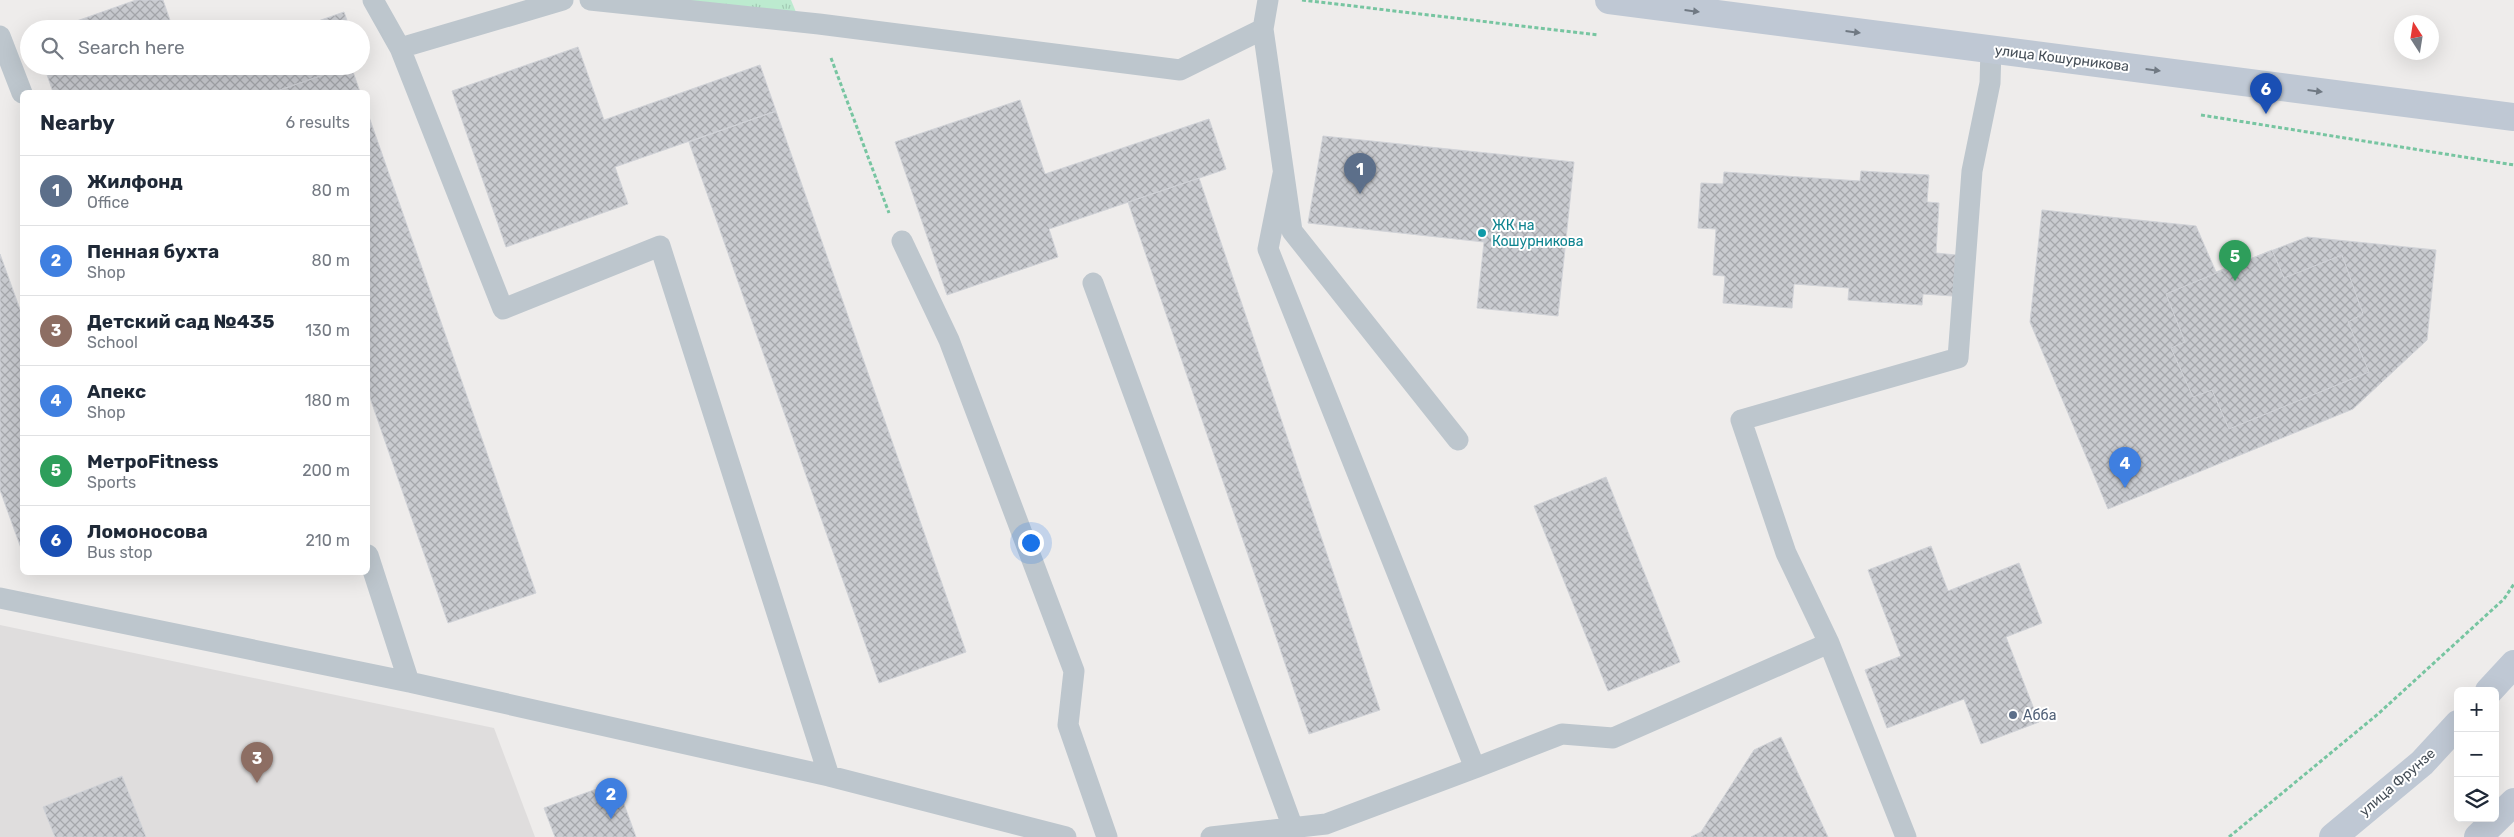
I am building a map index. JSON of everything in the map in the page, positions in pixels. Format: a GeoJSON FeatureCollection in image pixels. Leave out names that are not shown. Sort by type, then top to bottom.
{"type":"FeatureCollection","features":[{"type":"Feature","properties":{"kind":"main road","name":"улица Кошурникова"},"geometry":{"type":"LineString","coordinates":[[1609,0],[2514,117]]}},
{"type":"Feature","properties":{"kind":"main road"},"geometry":{"type":"LineString","coordinates":[[2493,687],[2514,664]]}},
{"type":"Feature","properties":{"kind":"main road","name":"улица Фрунзе"},"geometry":{"type":"LineString","coordinates":[[2333,837],[2422,763],[2454,728]]}},
{"type":"Feature","properties":{"kind":"main road"},"geometry":{"type":"LineString","coordinates":[[2478,837],[2514,802]]}},
{"type":"Feature","properties":{"kind":"lane"},"geometry":{"type":"LineString","coordinates":[[373,0],[400,48],[502,309],[660,246],[829,776]]}},
{"type":"Feature","properties":{"kind":"lane"},"geometry":{"type":"LineString","coordinates":[[400,48],[563,0]]}},
{"type":"Feature","properties":{"kind":"lane"},"geometry":{"type":"LineString","coordinates":[[590,0],[819,24],[1180,70],[1263,29]]}},
{"type":"Feature","properties":{"kind":"lane"},"geometry":{"type":"LineString","coordinates":[[1268,0],[1263,29],[1292,231],[1458,440]]}},
{"type":"Feature","properties":{"kind":"lane"},"geometry":{"type":"LineString","coordinates":[[0,36],[21,90]]}},
{"type":"Feature","properties":{"kind":"lane"},"geometry":{"type":"LineString","coordinates":[[1906,837],[1829,643],[1786,553],[1741,420],[1958,358],[1972,171],[1990,82],[1991,49]]}},
{"type":"Feature","properties":{"kind":"lane"},"geometry":{"type":"LineString","coordinates":[[1283,174],[1268,249],[1475,768]]}},
{"type":"Feature","properties":{"kind":"lane"},"geometry":{"type":"LineString","coordinates":[[902,241],[949,340],[1074,671],[1068,725],[1107,837]]}},
{"type":"Feature","properties":{"kind":"lane"},"geometry":{"type":"LineString","coordinates":[[1093,283],[1293,828]]}},
{"type":"Feature","properties":{"kind":"lane"},"geometry":{"type":"LineString","coordinates":[[370,561],[410,682]]}},
{"type":"Feature","properties":{"kind":"lane"},"geometry":{"type":"LineString","coordinates":[[0,598],[410,682],[829,776],[1066,837]]}},
{"type":"Feature","properties":{"kind":"lane"},"geometry":{"type":"LineString","coordinates":[[1211,837],[1293,828],[1326,830],[1562,734],[1612,738],[1829,643]]}},
{"type":"Feature","properties":{"kind":"path"},"geometry":{"type":"LineString","coordinates":[[819,24],[878,189]]}},
{"type":"Feature","properties":{"kind":"path"},"geometry":{"type":"LineString","coordinates":[[2229,837],[2378,714],[2504,599],[2514,584]]}},
{"type":"Feature","properties":{"kind":"shaded area"},"geometry":{"type":"Polygon","coordinates":[[[0,625],[494,728],[535,837],[0,837],[0,625]]]}},
{"type":"Feature","properties":{"kind":"green space"},"geometry":{"type":"Polygon","coordinates":[[[666,0],[791,0],[798,17],[666,0]]]}},
{"type":"Feature","properties":{"kind":"building"},"geometry":{"type":"Polygon","coordinates":[[[136,0],[163,0],[170,20],[79,20],[136,0]]]}},
{"type":"Feature","properties":{"kind":"building"},"geometry":{"type":"Polygon","coordinates":[[[344,12],[347,20],[321,20],[344,12]]]}},
{"type":"Feature","properties":{"kind":"building"},"geometry":{"type":"Polygon","coordinates":[[[578,47],[604,120],[760,65],[776,111],[615,167],[628,204],[506,247],[452,91],[578,47]]]}},
{"type":"Feature","properties":{"kind":"building"},"geometry":{"type":"Polygon","coordinates":[[[47,75],[323,75],[280,90],[52,90],[47,75]]]}},
{"type":"Feature","properties":{"kind":"building"},"geometry":{"type":"Polygon","coordinates":[[[323,75],[354,75],[359,90],[280,90],[323,75]]]}},
{"type":"Feature","properties":{"kind":"building"},"geometry":{"type":"Polygon","coordinates":[[[1020,100],[1045,174],[1209,119],[1226,169],[1049,229],[1058,257],[947,295],[895,142],[1020,100]]]}},
{"type":"Feature","properties":{"kind":"building"},"geometry":{"type":"Polygon","coordinates":[[[776,111],[966,652],[879,683],[689,142],[776,111]]]}},
{"type":"Feature","properties":{"kind":"building"},"geometry":{"type":"Polygon","coordinates":[[[370,120],[536,593],[448,623],[370,398],[370,120]]]}},
{"type":"Feature","properties":{"kind":"building","name":"ЖК на Кошурникова"},"geometry":{"type":"Polygon","coordinates":[[[1323,136],[1574,162],[1558,316],[1477,308],[1484,242],[1308,223],[1323,136]]]}},
{"type":"Feature","properties":{"kind":"building"},"geometry":{"type":"Polygon","coordinates":[[[1861,171],[1929,175],[1927,202],[1939,203],[1936,253],[1956,255],[1953,296],[1923,294],[1922,305],[1848,300],[1849,288],[1794,284],[1792,308],[1723,303],[1725,276],[1713,275],[1716,229],[1698,228],[1701,183],[1723,184],[1724,172],[1860,181],[1861,171]]]}},
{"type":"Feature","properties":{"kind":"building"},"geometry":{"type":"Polygon","coordinates":[[[1199,178],[1380,710],[1309,734],[1128,202],[1199,178]]]}},
{"type":"Feature","properties":{"kind":"building"},"geometry":{"type":"Polygon","coordinates":[[[2042,210],[2196,226],[2216,272],[2307,237],[2436,250],[2427,340],[2353,409],[2108,509],[2030,322],[2042,210]]]}},
{"type":"Feature","properties":{"kind":"building"},"geometry":{"type":"Polygon","coordinates":[[[2272,250],[2284,278],[2342,255],[2363,314],[2348,322],[2369,372],[2229,429],[2212,390],[2193,397],[2171,348],[2185,342],[2166,294],[2272,250]]]}},
{"type":"Feature","properties":{"kind":"building"},"geometry":{"type":"Polygon","coordinates":[[[0,254],[20,309],[20,545],[0,490],[0,254]]]}},
{"type":"Feature","properties":{"kind":"building"},"geometry":{"type":"Polygon","coordinates":[[[1606,477],[1680,662],[1608,691],[1534,506],[1606,477]]]}},
{"type":"Feature","properties":{"kind":"building"},"geometry":{"type":"Polygon","coordinates":[[[1931,546],[1948,591],[2019,563],[2042,623],[2006,637],[2039,722],[1981,744],[1964,699],[1887,728],[1865,670],[1901,656],[1868,570],[1931,546]]]}},
{"type":"Feature","properties":{"kind":"building"},"geometry":{"type":"Polygon","coordinates":[[[1781,737],[1828,837],[1691,837],[1701,832],[1754,750],[1781,737]]]}},
{"type":"Feature","properties":{"kind":"building"},"geometry":{"type":"Polygon","coordinates":[[[122,776],[146,837],[55,837],[43,807],[122,776]]]}},
{"type":"Feature","properties":{"kind":"building"},"geometry":{"type":"Polygon","coordinates":[[[616,782],[636,837],[555,837],[544,808],[616,782]]]}},
{"type":"Feature","properties":{"kind":"place","name":"Ломоносова"},"geometry":{"type":"Point","coordinates":[2266,114]}},
{"type":"Feature","properties":{"kind":"place","name":"Жилфонд"},"geometry":{"type":"Point","coordinates":[1360,194]}},
{"type":"Feature","properties":{"kind":"place","name":"ЖК на Кошурникова"},"geometry":{"type":"Point","coordinates":[1482,233]}},
{"type":"Feature","properties":{"kind":"place","name":"МетроFitness"},"geometry":{"type":"Point","coordinates":[2235,281]}},
{"type":"Feature","properties":{"kind":"place","name":"Апекс"},"geometry":{"type":"Point","coordinates":[2125,488]}},
{"type":"Feature","properties":{"kind":"place","name":"Абба"},"geometry":{"type":"Point","coordinates":[2013,715]}},
{"type":"Feature","properties":{"kind":"place","name":"Детский сад №435"},"geometry":{"type":"Point","coordinates":[257,783]}},
{"type":"Feature","properties":{"kind":"place","name":"Пенная бухта"},"geometry":{"type":"Point","coordinates":[611,819]}}]}
